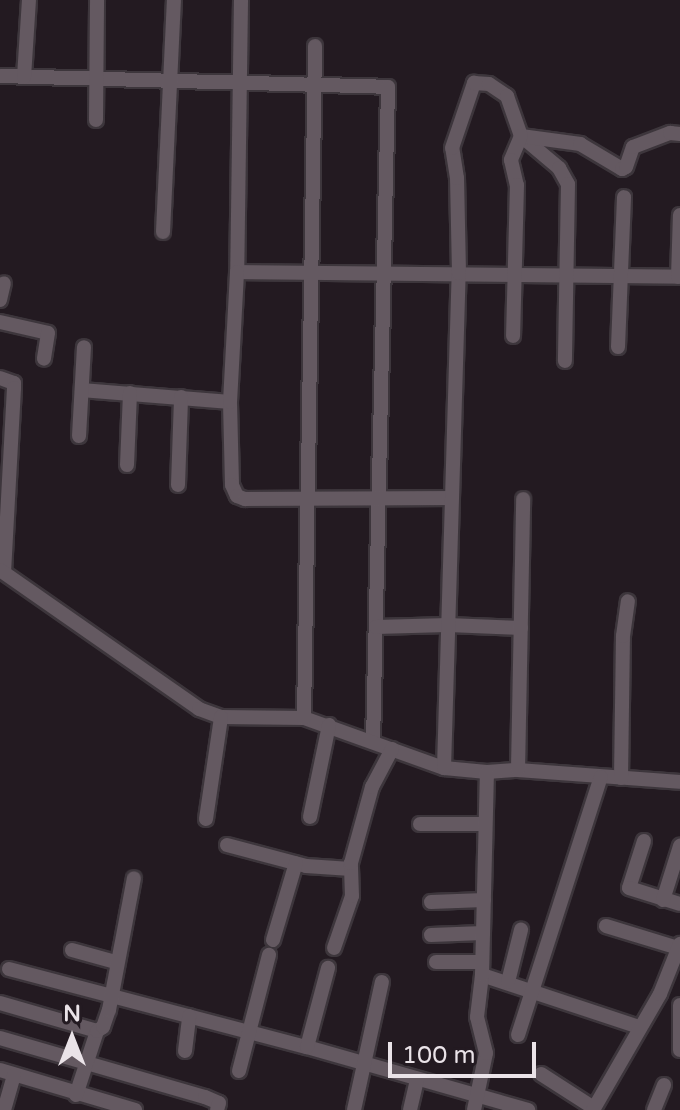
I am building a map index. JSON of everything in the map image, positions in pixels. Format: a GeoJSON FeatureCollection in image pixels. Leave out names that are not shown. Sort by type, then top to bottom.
{"type":"FeatureCollection","features":[{"type":"Feature","properties":{"kind":"street"},"geometry":{"type":"LineString","coordinates":[[24,77],[29,0]]}},
{"type":"Feature","properties":{"kind":"street"},"geometry":{"type":"LineString","coordinates":[[96,120],[97,0]]}},
{"type":"Feature","properties":{"kind":"street"},"geometry":{"type":"LineString","coordinates":[[163,232],[174,0]]}},
{"type":"Feature","properties":{"kind":"street"},"geometry":{"type":"LineString","coordinates":[[241,0],[237,272],[230,402],[232,485],[237,496],[281,502],[452,498]]}},
{"type":"Feature","properties":{"kind":"street"},"geometry":{"type":"LineString","coordinates":[[304,718],[315,46]]}},
{"type":"Feature","properties":{"kind":"street"},"geometry":{"type":"LineString","coordinates":[[0,76],[388,87],[373,742]]}},
{"type":"Feature","properties":{"kind":"street"},"geometry":{"type":"LineString","coordinates":[[444,768],[459,273],[457,178],[452,148],[474,83],[489,84],[507,96],[521,136],[559,168],[568,184],[565,361]]}},
{"type":"Feature","properties":{"kind":"street"},"geometry":{"type":"LineString","coordinates":[[521,136],[580,144],[622,169],[626,167],[633,147],[670,133],[680,134]]}},
{"type":"Feature","properties":{"kind":"street"},"geometry":{"type":"LineString","coordinates":[[513,336],[517,185],[511,160],[521,136]]}},
{"type":"Feature","properties":{"kind":"street"},"geometry":{"type":"LineString","coordinates":[[618,347],[624,197]]}},
{"type":"Feature","properties":{"kind":"street"},"geometry":{"type":"LineString","coordinates":[[237,272],[679,277],[680,215]]}},
{"type":"Feature","properties":{"kind":"street"},"geometry":{"type":"LineString","coordinates":[[0,300],[4,283]]}},
{"type":"Feature","properties":{"kind":"street"},"geometry":{"type":"LineString","coordinates":[[0,322],[48,333],[44,359]]}},
{"type":"Feature","properties":{"kind":"street"},"geometry":{"type":"LineString","coordinates":[[79,436],[84,347]]}},
{"type":"Feature","properties":{"kind":"street"},"geometry":{"type":"LineString","coordinates":[[0,378],[14,383],[2,571],[199,709],[221,717],[304,718],[444,768],[680,782]]}},
{"type":"Feature","properties":{"kind":"street"},"geometry":{"type":"LineString","coordinates":[[82,390],[230,402]]}},
{"type":"Feature","properties":{"kind":"street"},"geometry":{"type":"LineString","coordinates":[[127,465],[130,393]]}},
{"type":"Feature","properties":{"kind":"street"},"geometry":{"type":"LineString","coordinates":[[178,485],[181,397]]}},
{"type":"Feature","properties":{"kind":"street"},"geometry":{"type":"LineString","coordinates":[[518,770],[523,499]]}},
{"type":"Feature","properties":{"kind":"street"},"geometry":{"type":"LineString","coordinates":[[621,778],[623,636],[628,601]]}},
{"type":"Feature","properties":{"kind":"street"},"geometry":{"type":"LineString","coordinates":[[376,627],[448,625],[521,628]]}},
{"type":"Feature","properties":{"kind":"street"},"geometry":{"type":"LineString","coordinates":[[206,819],[221,717]]}},
{"type":"Feature","properties":{"kind":"street"},"geometry":{"type":"LineString","coordinates":[[310,817],[329,725]]}},
{"type":"Feature","properties":{"kind":"street"},"geometry":{"type":"LineString","coordinates":[[334,948],[352,896],[351,869],[372,787],[392,749]]}},
{"type":"Feature","properties":{"kind":"street"},"geometry":{"type":"LineString","coordinates":[[476,1103],[486,1053],[477,1017],[482,968],[487,772]]}},
{"type":"Feature","properties":{"kind":"street"},"geometry":{"type":"LineString","coordinates":[[518,1035],[601,777]]}},
{"type":"Feature","properties":{"kind":"street"},"geometry":{"type":"LineString","coordinates":[[420,824],[485,824]]}},
{"type":"Feature","properties":{"kind":"street"},"geometry":{"type":"LineString","coordinates":[[644,841],[629,888],[680,904]]}},
{"type":"Feature","properties":{"kind":"street"},"geometry":{"type":"LineString","coordinates":[[227,845],[296,863],[351,869]]}},
{"type":"Feature","properties":{"kind":"street"},"geometry":{"type":"LineString","coordinates":[[663,900],[680,846]]}},
{"type":"Feature","properties":{"kind":"street"},"geometry":{"type":"LineString","coordinates":[[239,1071],[296,863]]}},
{"type":"Feature","properties":{"kind":"street"},"geometry":{"type":"LineString","coordinates":[[76,1095],[112,995],[134,878]]}},
{"type":"Feature","properties":{"kind":"street"},"geometry":{"type":"LineString","coordinates":[[431,902],[484,900]]}},
{"type":"Feature","properties":{"kind":"street"},"geometry":{"type":"LineString","coordinates":[[541,1074],[593,1109],[639,1027],[673,980],[679,946],[606,926]]}},
{"type":"Feature","properties":{"kind":"street"},"geometry":{"type":"LineString","coordinates":[[508,982],[521,930]]}},
{"type":"Feature","properties":{"kind":"street"},"geometry":{"type":"LineString","coordinates":[[431,935],[483,933]]}},
{"type":"Feature","properties":{"kind":"street"},"geometry":{"type":"LineString","coordinates":[[72,950],[116,962]]}},
{"type":"Feature","properties":{"kind":"street"},"geometry":{"type":"LineString","coordinates":[[436,962],[482,968],[508,982],[639,1027]]}},
{"type":"Feature","properties":{"kind":"street"},"geometry":{"type":"LineString","coordinates":[[307,1047],[328,968]]}},
{"type":"Feature","properties":{"kind":"street"},"geometry":{"type":"LineString","coordinates":[[9,969],[365,1063],[417,1079],[476,1103],[528,1110]]}},
{"type":"Feature","properties":{"kind":"street"},"geometry":{"type":"LineString","coordinates":[[354,1110],[382,982]]}},
{"type":"Feature","properties":{"kind":"street"},"geometry":{"type":"LineString","coordinates":[[0,1003],[97,1031]]}},
{"type":"Feature","properties":{"kind":"street"},"geometry":{"type":"LineString","coordinates":[[680,1005],[680,1050]]}},
{"type":"Feature","properties":{"kind":"street"},"geometry":{"type":"LineString","coordinates":[[185,1051],[189,1016]]}},
{"type":"Feature","properties":{"kind":"street"},"geometry":{"type":"LineString","coordinates":[[0,1038],[205,1097],[219,1103],[217,1110]]}},
{"type":"Feature","properties":{"kind":"street"},"geometry":{"type":"LineString","coordinates":[[2,1110],[7,1073],[135,1110]]}},
{"type":"Feature","properties":{"kind":"street"},"geometry":{"type":"LineString","coordinates":[[410,1110],[417,1079]]}},
{"type":"Feature","properties":{"kind":"street"},"geometry":{"type":"LineString","coordinates":[[654,1110],[664,1085]]}}]}
